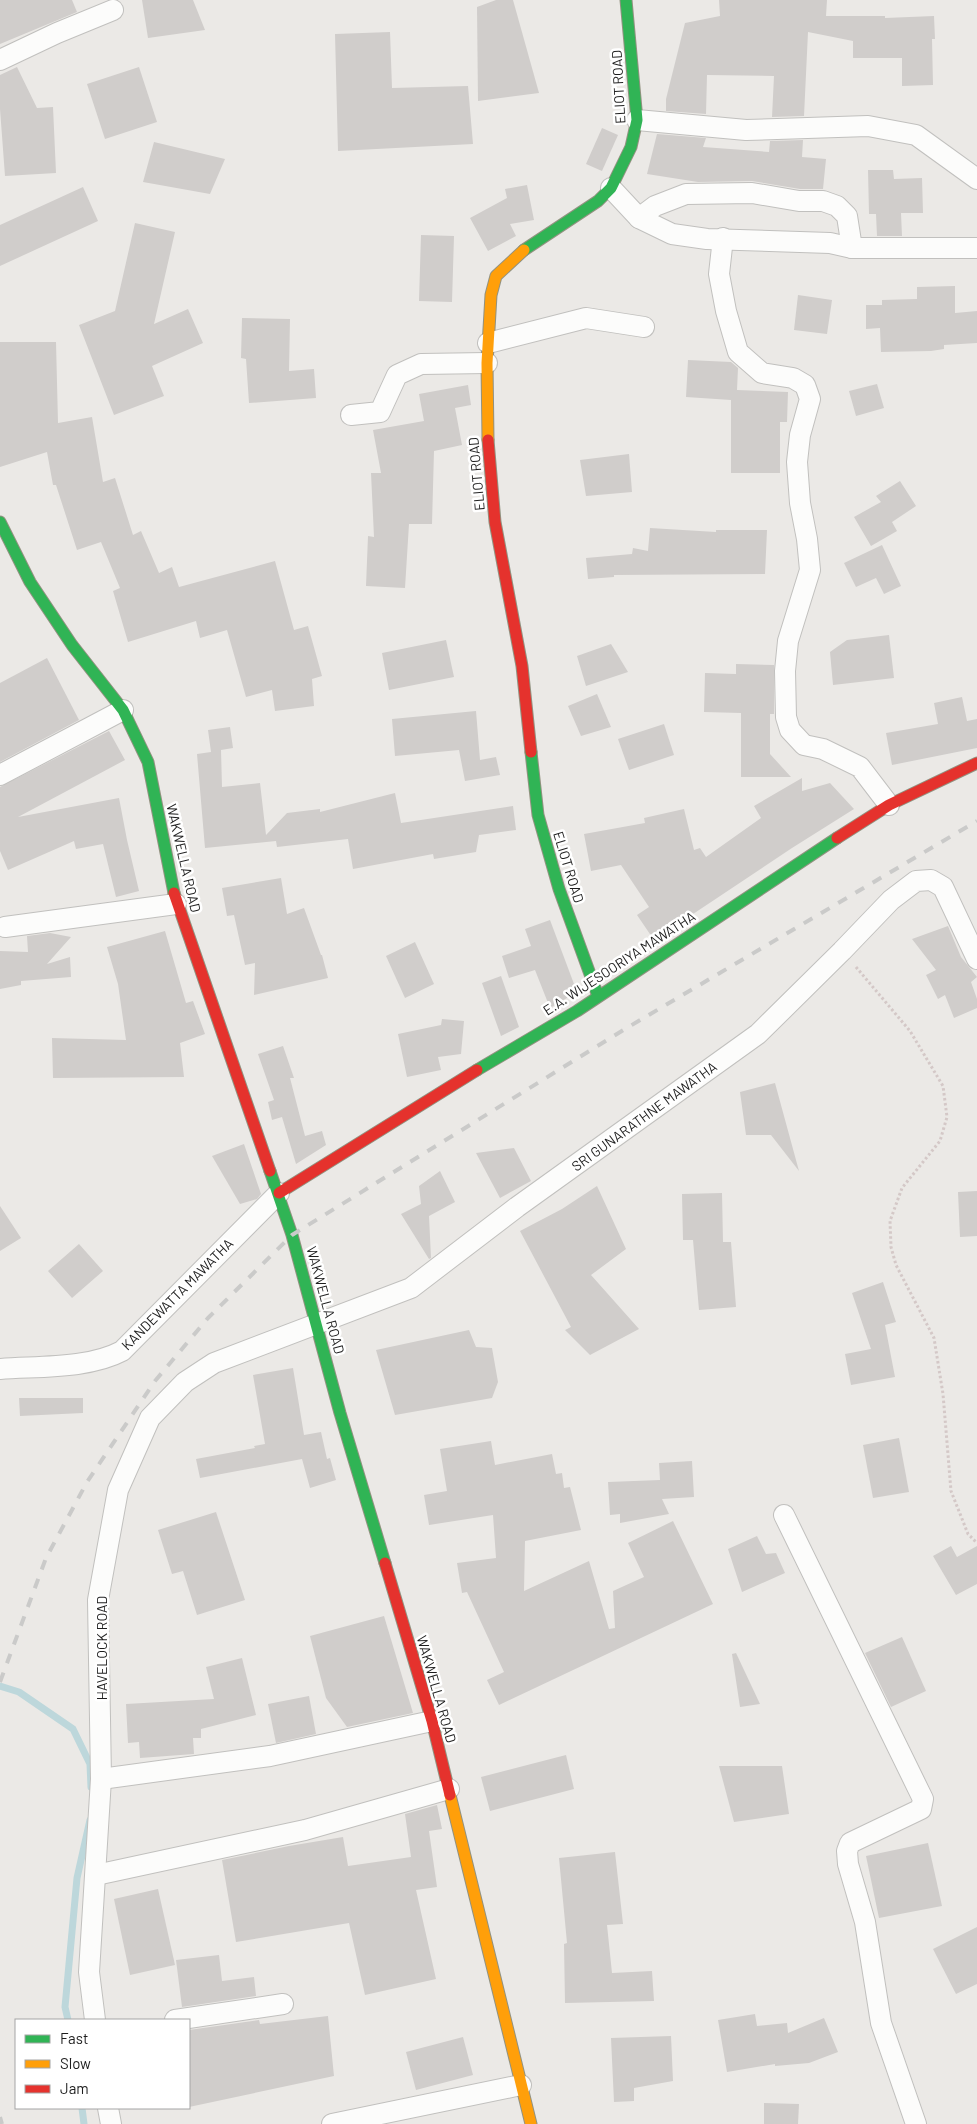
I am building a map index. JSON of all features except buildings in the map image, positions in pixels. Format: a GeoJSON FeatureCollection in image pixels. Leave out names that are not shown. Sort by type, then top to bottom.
{"type":"FeatureCollection","features":[{"type":"Feature","properties":{"kind":"street","name":"ELIOT ROAD"},"geometry":{"type":"LineString","coordinates":[[598,996],[559,888],[538,815],[522,666],[495,522],[487,427],[487,353],[491,295],[496,276],[508,263],[534,242],[598,201],[612,188],[631,147],[637,120],[626,0]]}},
{"type":"Feature","properties":{"kind":"street"},"geometry":{"type":"LineString","coordinates":[[0,60],[57,33],[113,10]]}},
{"type":"Feature","properties":{"kind":"street"},"geometry":{"type":"LineString","coordinates":[[637,120],[746,130],[868,126],[916,135],[977,179]]}},
{"type":"Feature","properties":{"kind":"street"},"geometry":{"type":"LineString","coordinates":[[612,188],[639,218],[672,234],[707,238],[830,243],[852,248],[977,248]]}},
{"type":"Feature","properties":{"kind":"street"},"geometry":{"type":"LineString","coordinates":[[639,218],[655,206],[686,194],[752,193],[799,201],[823,201],[837,206],[847,216],[852,248]]}},
{"type":"Feature","properties":{"kind":"street"},"geometry":{"type":"LineString","coordinates":[[723,238],[719,274],[726,311],[738,352],[762,373],[793,378],[805,385],[810,399],[800,435],[798,462],[800,503],[807,539],[810,570],[788,640],[786,717],[790,730],[804,745],[823,749],[860,767],[889,805]]}},
{"type":"Feature","properties":{"kind":"street"},"geometry":{"type":"LineString","coordinates":[[351,415],[380,412],[396,374],[421,364],[487,353],[586,318],[644,327]]}},
{"type":"Feature","properties":{"kind":"street","name":"WAKWELLA ROAD"},"geometry":{"type":"LineString","coordinates":[[0,522],[30,582],[72,645],[123,710],[148,762],[176,904],[279,1193],[317,1324],[340,1413],[432,1721],[531,2124]]}},
{"type":"Feature","properties":{"kind":"street"},"geometry":{"type":"LineString","coordinates":[[0,775],[123,710]]}},
{"type":"Feature","properties":{"kind":"street","name":"E.A. WIJESOORIYA MAWATHA"},"geometry":{"type":"LineString","coordinates":[[279,1193],[442,1090],[577,1011],[800,861],[889,805],[977,763]]}},
{"type":"Feature","properties":{"kind":"street","name":"SRI GUNARATHNE MAWATHA"},"geometry":{"type":"LineString","coordinates":[[317,1324],[411,1288],[510,1212],[758,1034],[842,952],[891,900],[916,881],[931,880],[943,887],[977,959]]}},
{"type":"Feature","properties":{"kind":"street"},"geometry":{"type":"LineString","coordinates":[[5,927],[176,904]]}},
{"type":"Feature","properties":{"kind":"street","name":"KANDEWATTA MAWATHA"},"geometry":{"type":"LineString","coordinates":[[0,1369],[88,1362],[107,1358],[122,1351],[279,1193]]}},
{"type":"Feature","properties":{"kind":"street","name":"HAVELOCK ROAD"},"geometry":{"type":"LineString","coordinates":[[95,2019],[89,1972],[101,1779],[98,1600],[118,1490],[150,1418],[185,1382],[214,1363],[317,1324]]}},
{"type":"Feature","properties":{"kind":"street"},"geometry":{"type":"LineString","coordinates":[[784,1514],[923,1799],[921,1809],[850,1843],[847,1851],[848,1864],[865,1922],[881,2023],[916,2124]]}},
{"type":"Feature","properties":{"kind":"street"},"geometry":{"type":"LineString","coordinates":[[101,1779],[270,1756],[432,1721]]}},
{"type":"Feature","properties":{"kind":"street"},"geometry":{"type":"LineString","coordinates":[[96,1875],[305,1830],[450,1789]]}},
{"type":"Feature","properties":{"kind":"street"},"geometry":{"type":"LineString","coordinates":[[182,2019],[283,2004]]}},
{"type":"Feature","properties":{"kind":"street"},"geometry":{"type":"LineString","coordinates":[[332,2124],[521,2085]]}},
{"type":"Feature","properties":{"kind":"street"},"geometry":{"type":"LineString","coordinates":[[108,2109],[111,2124]]}},
{"type":"Feature","properties":{"kind":"path"},"geometry":{"type":"LineString","coordinates":[[842,952],[910,1031],[943,1086],[948,1117],[940,1141],[902,1188],[890,1221],[891,1247],[896,1265],[934,1338],[943,1394],[951,1491],[968,1534],[977,1543]]}},
{"type":"Feature","properties":{"kind":"waterway"},"geometry":{"type":"LineString","coordinates":[[0,1686],[19,1692],[73,1729],[90,1764],[91,1787]]}},
{"type":"Feature","properties":{"kind":"waterway"},"geometry":{"type":"LineString","coordinates":[[68,2019],[65,2007],[77,1878],[90,1820]]}},
{"type":"Feature","properties":{"kind":"waterway"},"geometry":{"type":"LineString","coordinates":[[82,2109],[84,2124]]}},
{"type":"Feature","properties":{"kind":"railway"},"geometry":{"type":"LineString","coordinates":[[0,1682],[46,1558],[87,1482],[155,1381],[208,1318],[292,1235],[625,1029],[977,821]]}},
{"type":"Feature","properties":{"kind":"railway"},"geometry":{"type":"LineString","coordinates":[[0,2117],[2,2124]]}},
{"type":"Feature","properties":{"kind":"traffic: fast"},"geometry":{"type":"LineString","coordinates":[[524,250],[598,201],[611,188],[631,147],[637,120],[626,0]]}},
{"type":"Feature","properties":{"kind":"traffic: fast"},"geometry":{"type":"LineString","coordinates":[[0,522],[30,582],[72,645],[123,710],[148,762],[174,893]]}},
{"type":"Feature","properties":{"kind":"traffic: fast"},"geometry":{"type":"LineString","coordinates":[[531,752],[538,815],[559,889],[598,996]]}},
{"type":"Feature","properties":{"kind":"traffic: fast"},"geometry":{"type":"LineString","coordinates":[[477,1070],[577,1011],[837,838]]}},
{"type":"Feature","properties":{"kind":"traffic: fast"},"geometry":{"type":"LineString","coordinates":[[270,1171],[292,1235],[340,1413],[385,1563]]}},
{"type":"Feature","properties":{"kind":"traffic: slow"},"geometry":{"type":"LineString","coordinates":[[488,440],[487,363],[491,295],[496,276],[524,250]]}},
{"type":"Feature","properties":{"kind":"traffic: slow"},"geometry":{"type":"LineString","coordinates":[[450,1795],[531,2124]]}},
{"type":"Feature","properties":{"kind":"traffic: jam"},"geometry":{"type":"LineString","coordinates":[[488,440],[495,522],[522,666],[531,752]]}},
{"type":"Feature","properties":{"kind":"traffic: jam"},"geometry":{"type":"LineString","coordinates":[[837,838],[889,805],[977,763]]}},
{"type":"Feature","properties":{"kind":"traffic: jam"},"geometry":{"type":"LineString","coordinates":[[174,893],[270,1171]]}},
{"type":"Feature","properties":{"kind":"traffic: jam"},"geometry":{"type":"LineString","coordinates":[[279,1193],[477,1070]]}},
{"type":"Feature","properties":{"kind":"traffic: jam"},"geometry":{"type":"LineString","coordinates":[[385,1563],[432,1721],[450,1795]]}}]}
